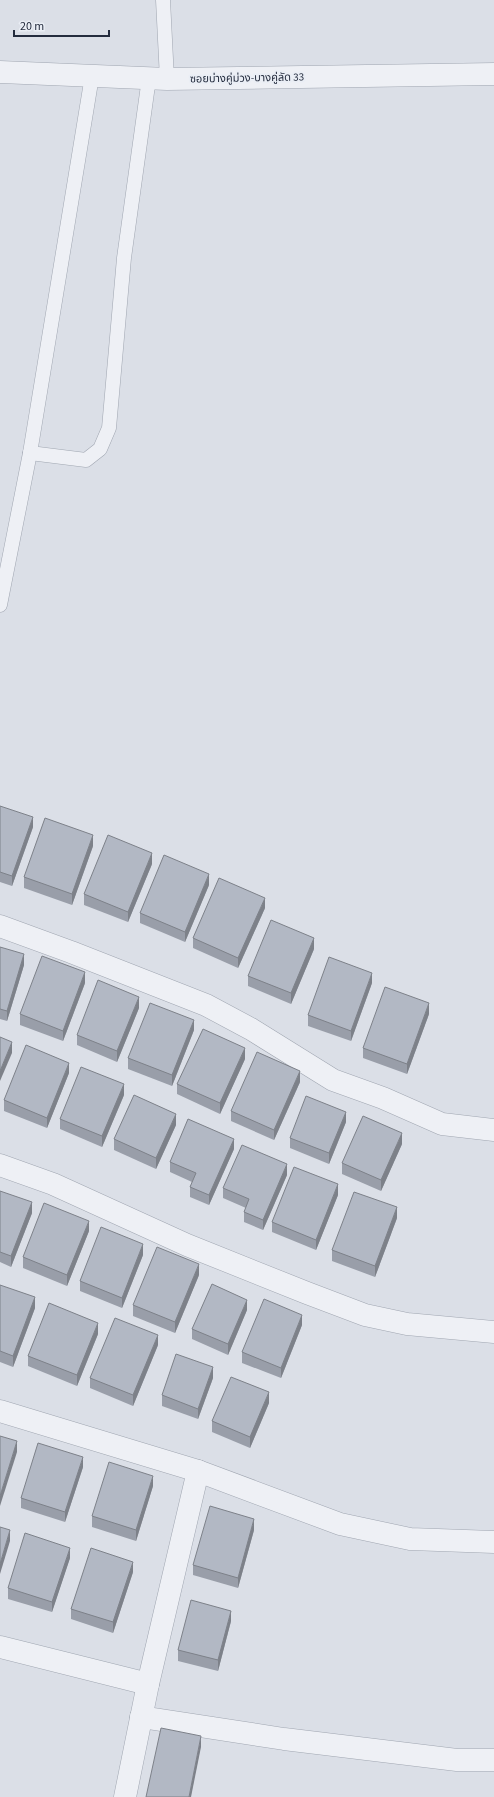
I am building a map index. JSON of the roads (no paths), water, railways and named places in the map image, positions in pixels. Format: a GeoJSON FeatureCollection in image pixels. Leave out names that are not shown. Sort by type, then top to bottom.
{"type":"FeatureCollection","features":[{"type":"Feature","properties":{"kind":"street","name":"ซอยบ่างคู่ม่วง-บางคู่ลัด 33"},"geometry":{"type":"LineString","coordinates":[[0,72],[158,78],[494,74]]}},
{"type":"Feature","properties":{"kind":"street"},"geometry":{"type":"LineString","coordinates":[[0,926],[206,1005],[251,1029],[334,1080],[383,1098],[442,1124],[494,1130]]}},
{"type":"Feature","properties":{"kind":"street"},"geometry":{"type":"LineString","coordinates":[[0,1165],[53,1184],[194,1248],[307,1293],[365,1314],[407,1324],[494,1332]]}},
{"type":"Feature","properties":{"kind":"street"},"geometry":{"type":"LineString","coordinates":[[0,1412],[198,1471],[340,1524],[410,1539],[494,1542]]}},
{"type":"Feature","properties":{"kind":"street"},"geometry":{"type":"LineString","coordinates":[[125,1797],[148,1684],[198,1471]]}},
{"type":"Feature","properties":{"kind":"street"},"geometry":{"type":"LineString","coordinates":[[0,1647],[148,1684]]}},
{"type":"Feature","properties":{"kind":"street"},"geometry":{"type":"LineString","coordinates":[[141,1717],[284,1739],[433,1758],[457,1760],[494,1760]]}},
{"type":"Feature","properties":{"kind":"lane"},"geometry":{"type":"LineString","coordinates":[[30,452],[86,460],[100,449],[109,428],[124,258],[158,78],[163,0]]}},
{"type":"Feature","properties":{"kind":"lane"},"geometry":{"type":"LineString","coordinates":[[0,605],[30,452],[92,76]]}}]}
